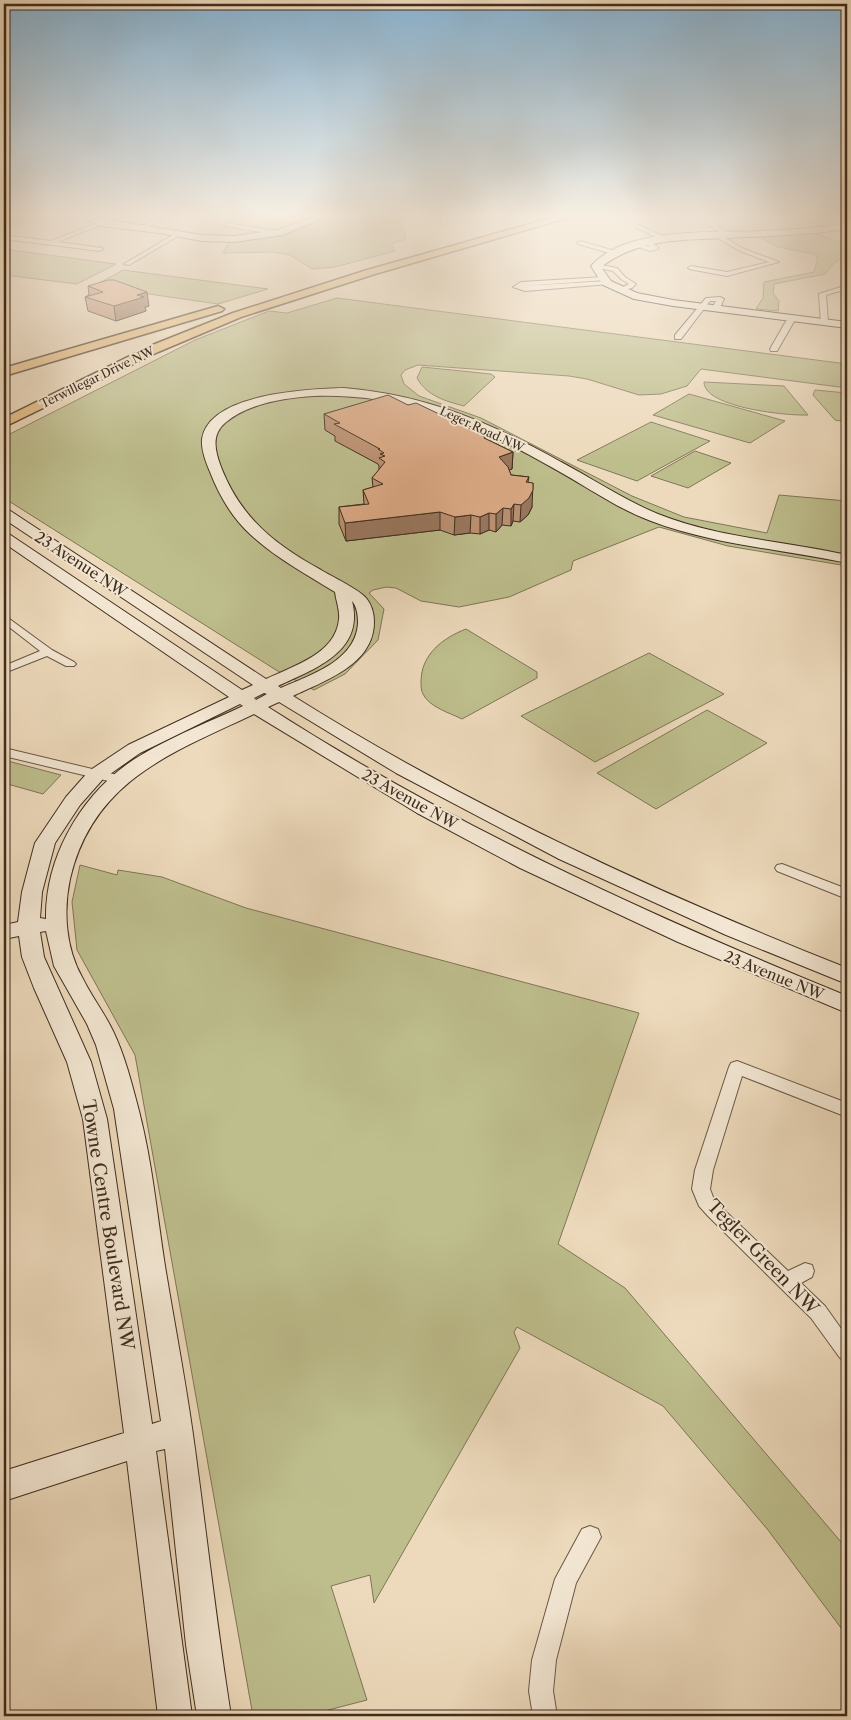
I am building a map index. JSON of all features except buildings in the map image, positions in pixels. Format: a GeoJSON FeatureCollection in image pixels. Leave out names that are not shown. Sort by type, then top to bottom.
{"type":"FeatureCollection","features":[{"type":"Feature","properties":{"kind":"main road","name":"Terwillegar Drive NW"},"geometry":{"type":"LineString","coordinates":[[4,372],[254,298]]}},
{"type":"Feature","properties":{"kind":"main road","name":"Terwillegar Drive NW"},"geometry":{"type":"LineString","coordinates":[[4,423],[154,349],[237,315],[289,298]]}},
{"type":"Feature","properties":{"kind":"street"},"geometry":{"type":"LineString","coordinates":[[645,298],[847,325]]}},
{"type":"Feature","properties":{"kind":"street"},"geometry":{"type":"LineString","coordinates":[[822,298],[824,322]]}},
{"type":"Feature","properties":{"kind":"street"},"geometry":{"type":"LineString","coordinates":[[678,337],[703,307]]}},
{"type":"Feature","properties":{"kind":"street"},"geometry":{"type":"LineString","coordinates":[[774,349],[792,318]]}},
{"type":"Feature","properties":{"kind":"street","name":"Leger Road NW"},"geometry":{"type":"LineString","coordinates":[[260,696],[321,659],[337,645],[346,626],[347,612],[343,591],[334,583],[283,554],[257,535],[236,513],[219,482],[207,446],[207,436],[222,418],[246,406],[268,399],[321,392],[365,393],[421,402],[475,423],[558,465],[610,497],[656,518],[716,535],[847,559]]}},
{"type":"Feature","properties":{"kind":"street","name":"23 Avenue NW"},"geometry":{"type":"LineString","coordinates":[[4,513],[374,780],[505,852],[652,923],[847,1005]]}},
{"type":"Feature","properties":{"kind":"street","name":"23 Avenue NW"},"geometry":{"type":"LineString","coordinates":[[4,537],[123,617],[260,696],[556,850],[680,906],[847,976]]}},
{"type":"Feature","properties":{"kind":"street"},"geometry":{"type":"LineString","coordinates":[[4,618],[48,652],[70,664]]}},
{"type":"Feature","properties":{"kind":"street"},"geometry":{"type":"LineString","coordinates":[[4,670],[48,652]]}},
{"type":"Feature","properties":{"kind":"street"},"geometry":{"type":"LineString","coordinates":[[214,1716],[203,1645],[178,1430],[130,1120],[116,1069],[102,1031],[62,958],[56,923],[56,899],[60,876],[70,847],[92,810],[121,780],[153,756],[260,696]]}},
{"type":"Feature","properties":{"kind":"street","name":"Towne Centre Boulevard NW"},"geometry":{"type":"LineString","coordinates":[[175,1716],[140,1441],[95,1119],[80,1062],[45,988],[33,957],[28,927],[32,892],[45,843],[73,801],[96,775],[134,749],[260,696]]}},
{"type":"Feature","properties":{"kind":"street"},"geometry":{"type":"LineString","coordinates":[[4,752],[121,780]]}},
{"type":"Feature","properties":{"kind":"street"},"geometry":{"type":"LineString","coordinates":[[782,868],[847,894]]}},
{"type":"Feature","properties":{"kind":"street"},"geometry":{"type":"LineString","coordinates":[[4,932],[56,923]]}},
{"type":"Feature","properties":{"kind":"street","name":"Tegler Green NW"},"geometry":{"type":"LineString","coordinates":[[847,1110],[737,1068],[704,1170],[701,1189],[706,1201],[714,1211],[818,1312],[847,1352]]}},
{"type":"Feature","properties":{"kind":"street"},"geometry":{"type":"LineString","coordinates":[[786,1281],[805,1271]]}},
{"type":"Feature","properties":{"kind":"street"},"geometry":{"type":"LineString","coordinates":[[4,1486],[178,1430]]}},
{"type":"Feature","properties":{"kind":"street"},"geometry":{"type":"LineString","coordinates":[[545,1716],[541,1691],[544,1660],[566,1579],[590,1537]]}},
{"type":"Feature","properties":{"kind":"green space"},"geometry":{"type":"Polygon","coordinates":[[[179,298],[237,298],[218,304],[179,298]]]}},
{"type":"Feature","properties":{"kind":"green space"},"geometry":{"type":"Polygon","coordinates":[[[339,298],[847,364],[847,388],[701,369],[687,386],[661,394],[639,395],[587,379],[569,376],[418,365],[405,370],[401,375],[404,384],[419,396],[481,418],[632,496],[684,517],[767,533],[779,495],[847,501],[847,566],[728,546],[659,527],[573,561],[571,570],[509,597],[459,607],[421,601],[396,588],[386,587],[373,590],[369,593],[384,609],[378,640],[345,674],[314,690],[276,670],[4,498],[4,437],[195,340],[269,311],[287,313],[339,298]]]}},
{"type":"Feature","properties":{"kind":"green space"},"geometry":{"type":"Polygon","coordinates":[[[763,298],[777,298],[779,301],[778,311],[756,309],[763,298]]]}},
{"type":"Feature","properties":{"kind":"green space"},"geometry":{"type":"Polygon","coordinates":[[[422,367],[491,374],[495,377],[464,406],[443,400],[426,389],[417,378],[422,367]]]}},
{"type":"Feature","properties":{"kind":"green space"},"geometry":{"type":"Polygon","coordinates":[[[704,382],[784,386],[808,415],[767,412],[732,404],[708,391],[704,382]]]}},
{"type":"Feature","properties":{"kind":"green space"},"geometry":{"type":"Polygon","coordinates":[[[815,390],[847,393],[847,422],[835,420],[813,395],[815,390]]]}},
{"type":"Feature","properties":{"kind":"green space"},"geometry":{"type":"Polygon","coordinates":[[[689,394],[785,421],[750,443],[653,415],[689,394]]]}},
{"type":"Feature","properties":{"kind":"green space"},"geometry":{"type":"Polygon","coordinates":[[[651,422],[710,441],[637,481],[577,460],[651,422]]]}},
{"type":"Feature","properties":{"kind":"green space"},"geometry":{"type":"Polygon","coordinates":[[[695,451],[731,463],[688,488],[651,476],[695,451]]]}},
{"type":"Feature","properties":{"kind":"green space"},"geometry":{"type":"Polygon","coordinates":[[[466,629],[537,672],[537,678],[462,719],[430,703],[422,693],[421,682],[422,672],[429,655],[449,637],[466,629]]]}},
{"type":"Feature","properties":{"kind":"green space"},"geometry":{"type":"Polygon","coordinates":[[[649,653],[724,694],[595,762],[521,716],[649,653]]]}},
{"type":"Feature","properties":{"kind":"green space"},"geometry":{"type":"Polygon","coordinates":[[[707,710],[767,743],[656,809],[597,773],[707,710]]]}},
{"type":"Feature","properties":{"kind":"green space"},"geometry":{"type":"Polygon","coordinates":[[[4,760],[61,775],[43,794],[4,783],[4,760]]]}},
{"type":"Feature","properties":{"kind":"green space"},"geometry":{"type":"Polygon","coordinates":[[[80,865],[117,875],[118,870],[162,877],[246,908],[639,1013],[558,1244],[625,1288],[847,1549],[847,1636],[768,1530],[663,1406],[517,1327],[514,1332],[520,1348],[374,1603],[370,1575],[331,1586],[367,1700],[305,1716],[253,1716],[135,1055],[77,950],[72,902],[80,865]]]}}]}
